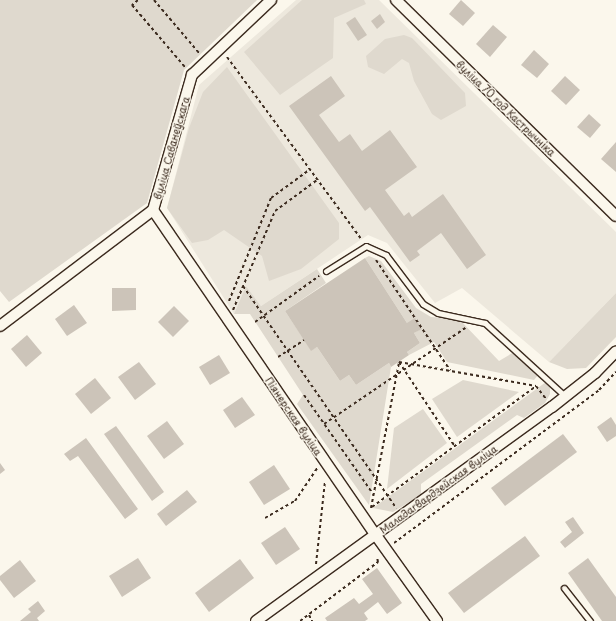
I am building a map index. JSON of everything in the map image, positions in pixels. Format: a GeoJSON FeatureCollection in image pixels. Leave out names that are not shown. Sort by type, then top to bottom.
{"type":"FeatureCollection","features":[{"type":"Feature","properties":{"kind":"street"},"geometry":{"type":"LineString","coordinates":[[192,75],[271,0]]}},
{"type":"Feature","properties":{"kind":"street","name":"вуліца 70 год Кастрычніка"},"geometry":{"type":"LineString","coordinates":[[396,0],[616,216]]}},
{"type":"Feature","properties":{"kind":"street","name":"вуліца Саванеўскага"},"geometry":{"type":"LineString","coordinates":[[0,326],[153,210],[192,75]]}},
{"type":"Feature","properties":{"kind":"street","name":"Піянерская вуліца"},"geometry":{"type":"LineString","coordinates":[[153,210],[386,550],[437,621]]}},
{"type":"Feature","properties":{"kind":"street","name":"Маладагвардзейская вуліца"},"geometry":{"type":"LineString","coordinates":[[256,621],[565,396],[594,373],[616,351]]}},
{"type":"Feature","properties":{"kind":"lane"},"geometry":{"type":"LineString","coordinates":[[326,271],[366,246],[386,255],[423,304],[438,313],[485,323],[565,396]]}},
{"type":"Feature","properties":{"kind":"lane"},"geometry":{"type":"LineString","coordinates":[[564,588],[590,621]]}},
{"type":"Feature","properties":{"kind":"path"},"geometry":{"type":"LineString","coordinates":[[138,0],[132,5],[192,75]]}},
{"type":"Feature","properties":{"kind":"path"},"geometry":{"type":"LineString","coordinates":[[154,0],[207,61]]}},
{"type":"Feature","properties":{"kind":"path"},"geometry":{"type":"LineString","coordinates":[[221,48],[366,246],[450,370]]}},
{"type":"Feature","properties":{"kind":"path"},"geometry":{"type":"LineString","coordinates":[[228,305],[271,198],[309,170]]}},
{"type":"Feature","properties":{"kind":"path"},"geometry":{"type":"LineString","coordinates":[[230,309],[232,313],[275,211],[317,180]]}},
{"type":"Feature","properties":{"kind":"path"},"geometry":{"type":"LineString","coordinates":[[255,322],[326,271]]}},
{"type":"Feature","properties":{"kind":"path"},"geometry":{"type":"LineString","coordinates":[[243,286],[263,317],[412,529]]}},
{"type":"Feature","properties":{"kind":"path"},"geometry":{"type":"LineString","coordinates":[[324,424],[397,372],[465,328]]}},
{"type":"Feature","properties":{"kind":"path"},"geometry":{"type":"LineString","coordinates":[[278,357],[304,340]]}},
{"type":"Feature","properties":{"kind":"path"},"geometry":{"type":"LineString","coordinates":[[399,362],[536,386],[454,445],[371,508],[399,362]]}},
{"type":"Feature","properties":{"kind":"path"},"geometry":{"type":"LineString","coordinates":[[399,362],[454,445]]}},
{"type":"Feature","properties":{"kind":"path"},"geometry":{"type":"LineString","coordinates":[[300,621],[378,562],[377,555],[386,550],[412,529],[593,395],[616,372]]}},
{"type":"Feature","properties":{"kind":"path"},"geometry":{"type":"LineString","coordinates":[[304,395],[374,495]]}},
{"type":"Feature","properties":{"kind":"path"},"geometry":{"type":"LineString","coordinates":[[313,462],[330,487]]}},
{"type":"Feature","properties":{"kind":"path"},"geometry":{"type":"LineString","coordinates":[[265,518],[295,501],[317,468]]}},
{"type":"Feature","properties":{"kind":"path"},"geometry":{"type":"LineString","coordinates":[[316,566],[326,480]]}},
{"type":"Feature","properties":{"kind":"path"},"geometry":{"type":"LineString","coordinates":[[309,615],[312,621]]}},
{"type":"Feature","properties":{"kind":"shaded area"},"geometry":{"type":"Polygon","coordinates":[[[0,0],[257,0],[184,70],[147,203],[9,302],[0,291],[0,0]]]}},
{"type":"Feature","properties":{"kind":"shaded area"},"geometry":{"type":"Polygon","coordinates":[[[296,0],[379,0],[616,232],[616,293],[549,362],[462,288],[435,303],[387,243],[368,235],[261,306],[246,286],[234,314],[167,208],[199,85],[296,0]]]}},
{"type":"Feature","properties":{"kind":"shaded area"},"geometry":{"type":"Polygon","coordinates":[[[302,0],[364,0],[366,4],[334,18],[333,58],[280,95],[244,52],[302,0]]]}},
{"type":"Feature","properties":{"kind":"shaded area"},"geometry":{"type":"Polygon","coordinates":[[[404,35],[412,38],[465,93],[466,106],[441,120],[432,114],[414,81],[409,63],[402,59],[384,74],[368,67],[366,56],[385,39],[404,35]]]}},
{"type":"Feature","properties":{"kind":"shaded area"},"geometry":{"type":"Polygon","coordinates":[[[227,67],[339,223],[339,239],[301,269],[269,281],[262,256],[224,230],[208,240],[192,243],[167,208],[189,128],[203,92],[227,67]]]}},
{"type":"Feature","properties":{"kind":"shaded area"},"geometry":{"type":"Polygon","coordinates":[[[369,256],[381,261],[416,308],[431,317],[459,319],[499,361],[514,352],[538,375],[534,380],[447,362],[434,342],[409,355],[407,352],[420,343],[414,333],[421,329],[407,323],[365,258],[369,256]]]}},
{"type":"Feature","properties":{"kind":"shaded area"},"geometry":{"type":"Polygon","coordinates":[[[317,269],[326,283],[285,311],[311,350],[317,347],[340,381],[349,375],[356,385],[389,363],[391,367],[369,505],[297,404],[303,395],[250,314],[234,314],[246,286],[261,306],[317,269]]]}},
{"type":"Feature","properties":{"kind":"shaded area"},"geometry":{"type":"Polygon","coordinates":[[[616,293],[616,337],[586,368],[567,369],[549,362],[616,293]]]}},
{"type":"Feature","properties":{"kind":"shaded area"},"geometry":{"type":"Polygon","coordinates":[[[463,380],[519,392],[457,437],[432,399],[463,380]]]}},
{"type":"Feature","properties":{"kind":"shaded area"},"geometry":{"type":"Polygon","coordinates":[[[546,382],[550,386],[550,394],[545,403],[524,418],[517,415],[421,484],[421,495],[393,512],[373,508],[546,382]]]}},
{"type":"Feature","properties":{"kind":"shaded area"},"geometry":{"type":"Polygon","coordinates":[[[423,409],[447,443],[387,489],[394,428],[423,409]]]}},
{"type":"Feature","properties":{"kind":"building"},"geometry":{"type":"Polygon","coordinates":[[[461,0],[475,13],[463,26],[449,14],[461,0]]]}},
{"type":"Feature","properties":{"kind":"building"},"geometry":{"type":"Polygon","coordinates":[[[380,14],[385,22],[377,29],[371,21],[380,14]]]}},
{"type":"Feature","properties":{"kind":"building"},"geometry":{"type":"Polygon","coordinates":[[[355,17],[367,35],[358,41],[346,23],[355,17]]]}},
{"type":"Feature","properties":{"kind":"building"},"geometry":{"type":"Polygon","coordinates":[[[493,25],[507,37],[490,57],[476,44],[493,25]]]}},
{"type":"Feature","properties":{"kind":"building"},"geometry":{"type":"Polygon","coordinates":[[[534,50],[549,64],[537,78],[521,65],[534,50]]]}},
{"type":"Feature","properties":{"kind":"building"},"geometry":{"type":"Polygon","coordinates":[[[331,76],[345,96],[319,115],[339,142],[350,134],[362,151],[390,130],[417,167],[385,190],[404,216],[409,212],[412,217],[443,194],[486,255],[467,269],[441,233],[417,251],[420,255],[410,262],[370,207],[365,211],[289,106],[331,76]]]}},
{"type":"Feature","properties":{"kind":"building"},"geometry":{"type":"Polygon","coordinates":[[[565,76],[580,90],[566,105],[551,91],[565,76]]]}},
{"type":"Feature","properties":{"kind":"building"},"geometry":{"type":"Polygon","coordinates":[[[589,114],[601,125],[590,138],[577,127],[589,114]]]}},
{"type":"Feature","properties":{"kind":"building"},"geometry":{"type":"Polygon","coordinates":[[[616,142],[616,172],[601,159],[616,142]]]}},
{"type":"Feature","properties":{"kind":"building"},"geometry":{"type":"Polygon","coordinates":[[[365,258],[407,323],[415,318],[422,329],[414,333],[420,343],[407,352],[409,355],[391,367],[389,363],[356,385],[349,375],[340,381],[317,347],[311,351],[285,311],[365,258]]]}},
{"type":"Feature","properties":{"kind":"building"},"geometry":{"type":"Polygon","coordinates":[[[112,288],[136,288],[136,310],[112,311],[112,288]]]}},
{"type":"Feature","properties":{"kind":"building"},"geometry":{"type":"Polygon","coordinates":[[[74,305],[87,323],[67,336],[55,319],[74,305]]]}},
{"type":"Feature","properties":{"kind":"building"},"geometry":{"type":"Polygon","coordinates":[[[174,306],[189,321],[173,337],[158,322],[174,306]]]}},
{"type":"Feature","properties":{"kind":"building"},"geometry":{"type":"Polygon","coordinates":[[[27,335],[42,353],[26,367],[11,349],[27,335]]]}},
{"type":"Feature","properties":{"kind":"building"},"geometry":{"type":"Polygon","coordinates":[[[219,355],[230,373],[210,385],[199,367],[219,355]]]}},
{"type":"Feature","properties":{"kind":"building"},"geometry":{"type":"Polygon","coordinates":[[[139,362],[156,384],[135,400],[118,377],[139,362]]]}},
{"type":"Feature","properties":{"kind":"building"},"geometry":{"type":"Polygon","coordinates":[[[95,378],[111,398],[91,414],[75,394],[95,378]]]}},
{"type":"Feature","properties":{"kind":"building"},"geometry":{"type":"Polygon","coordinates":[[[242,397],[255,415],[235,428],[223,410],[242,397]]]}},
{"type":"Feature","properties":{"kind":"building"},"geometry":{"type":"Polygon","coordinates":[[[611,417],[616,425],[616,436],[607,442],[597,427],[611,417]]]}},
{"type":"Feature","properties":{"kind":"building"},"geometry":{"type":"Polygon","coordinates":[[[167,421],[184,444],[164,459],[147,436],[167,421]]]}},
{"type":"Feature","properties":{"kind":"building"},"geometry":{"type":"Polygon","coordinates":[[[116,426],[164,492],[152,501],[104,434],[116,426]]]}},
{"type":"Feature","properties":{"kind":"building"},"geometry":{"type":"Polygon","coordinates":[[[563,434],[577,452],[505,506],[491,488],[563,434]]]}},
{"type":"Feature","properties":{"kind":"building"},"geometry":{"type":"Polygon","coordinates":[[[86,438],[138,509],[125,519],[78,456],[70,461],[64,454],[86,438]]]}},
{"type":"Feature","properties":{"kind":"building"},"geometry":{"type":"Polygon","coordinates":[[[0,463],[5,470],[0,474],[0,463]]]}},
{"type":"Feature","properties":{"kind":"building"},"geometry":{"type":"Polygon","coordinates":[[[274,465],[290,489],[264,505],[249,482],[274,465]]]}},
{"type":"Feature","properties":{"kind":"building"},"geometry":{"type":"Polygon","coordinates":[[[187,490],[197,502],[166,526],[157,514],[187,490]]]}},
{"type":"Feature","properties":{"kind":"building"},"geometry":{"type":"Polygon","coordinates":[[[573,517],[584,533],[565,548],[560,542],[572,532],[565,522],[573,517]]]}},
{"type":"Feature","properties":{"kind":"building"},"geometry":{"type":"Polygon","coordinates":[[[285,527],[300,549],[276,565],[261,543],[285,527]]]}},
{"type":"Feature","properties":{"kind":"building"},"geometry":{"type":"Polygon","coordinates":[[[525,536],[540,556],[464,613],[448,593],[525,536]]]}},
{"type":"Feature","properties":{"kind":"building"},"geometry":{"type":"Polygon","coordinates":[[[138,558],[151,578],[122,597],[109,576],[138,558]]]}},
{"type":"Feature","properties":{"kind":"building"},"geometry":{"type":"Polygon","coordinates":[[[588,558],[616,597],[616,621],[602,621],[568,573],[588,558]]]}},
{"type":"Feature","properties":{"kind":"building"},"geometry":{"type":"Polygon","coordinates":[[[240,559],[254,578],[209,612],[195,593],[240,559]]]}},
{"type":"Feature","properties":{"kind":"building"},"geometry":{"type":"Polygon","coordinates":[[[20,560],[36,581],[14,598],[0,580],[0,576],[20,560]]]}},
{"type":"Feature","properties":{"kind":"building"},"geometry":{"type":"Polygon","coordinates":[[[377,568],[402,603],[387,614],[378,602],[364,613],[368,619],[365,621],[327,621],[325,618],[354,598],[359,604],[373,594],[362,579],[377,568]]]}},
{"type":"Feature","properties":{"kind":"building"},"geometry":{"type":"Polygon","coordinates":[[[38,601],[45,611],[37,618],[39,621],[20,621],[31,612],[28,609],[38,601]]]}}]}
